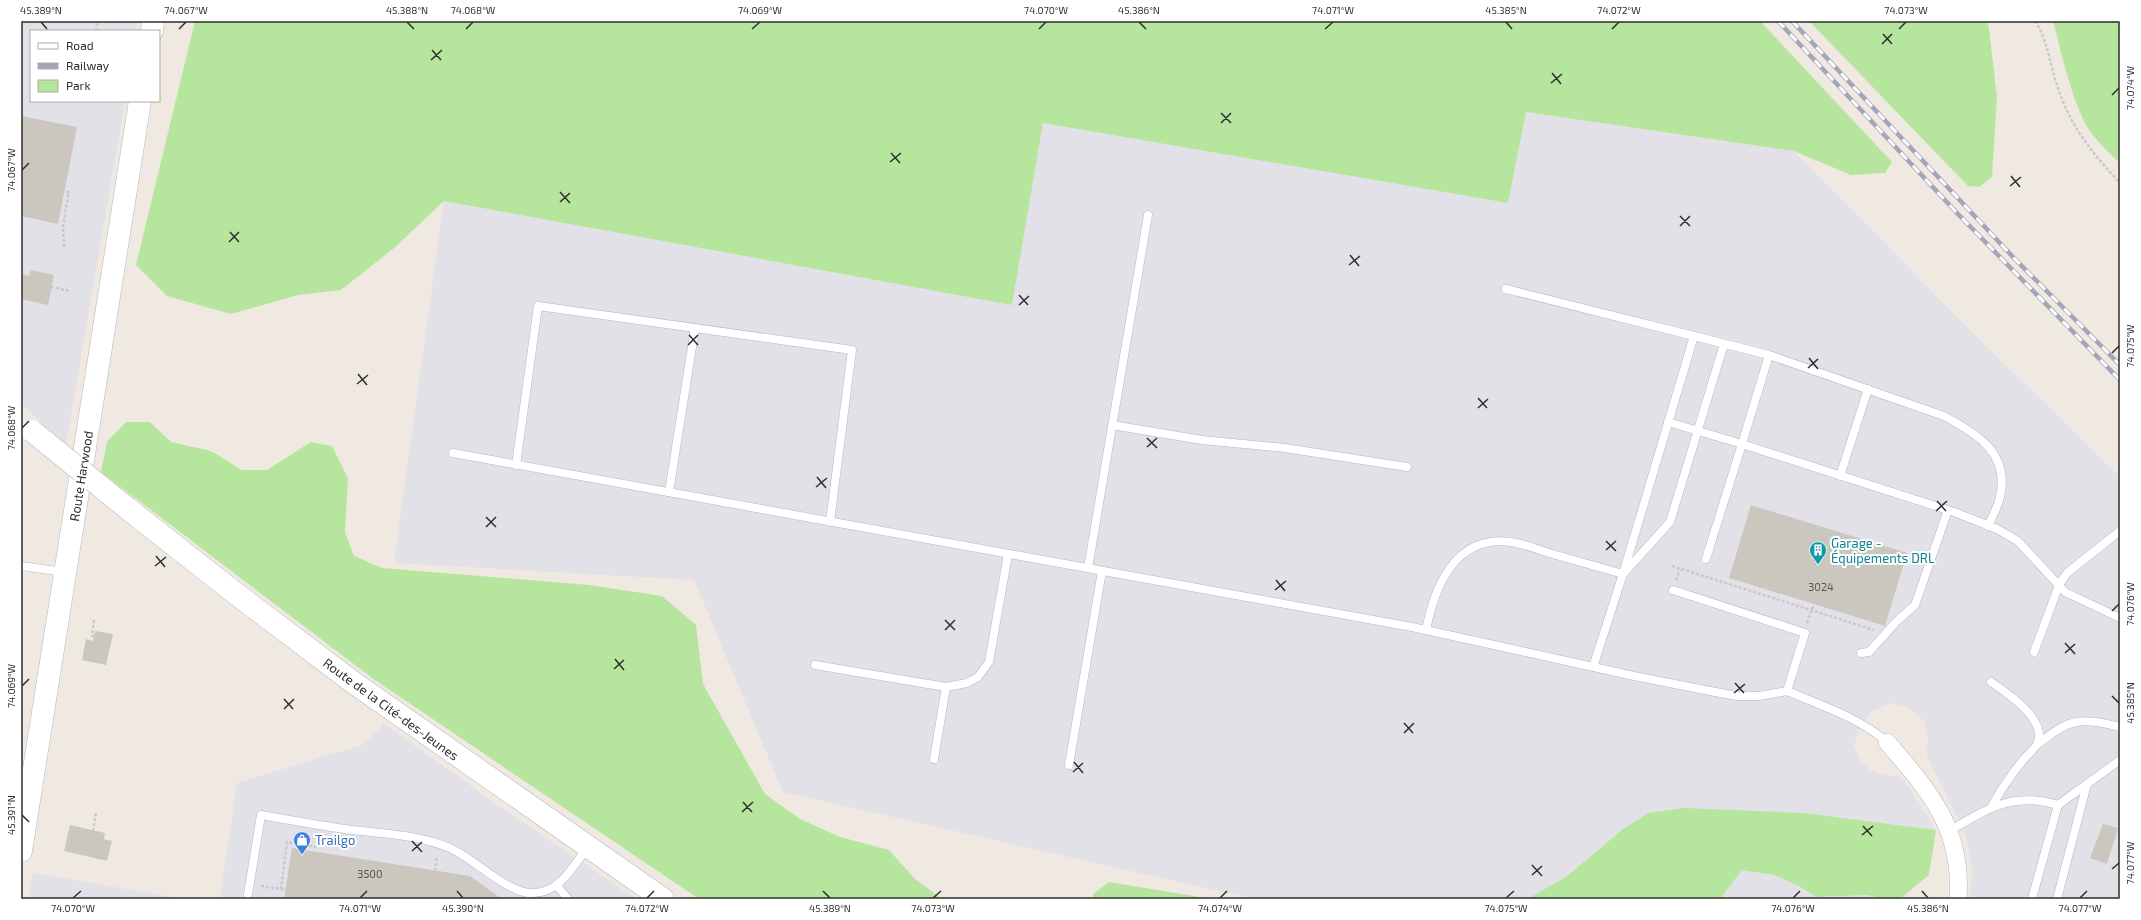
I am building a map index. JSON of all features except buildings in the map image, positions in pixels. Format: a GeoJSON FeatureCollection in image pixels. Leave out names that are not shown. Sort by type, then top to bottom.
{"type":"FeatureCollection","features":[{"type":"Feature","properties":{"kind":"main road","name":"Route Harwood"},"geometry":{"type":"LineString","coordinates":[[21,851],[140,102]]}},
{"type":"Feature","properties":{"kind":"main road","name":"Route de la Cité-des-Jeunes"},"geometry":{"type":"LineString","coordinates":[[27,426],[127,508],[235,593],[348,678],[663,899]]}},
{"type":"Feature","properties":{"kind":"street"},"geometry":{"type":"LineString","coordinates":[[1888,742],[1931,796],[1949,831],[1958,868],[1958,899]]}},
{"type":"Feature","properties":{"kind":"lane"},"geometry":{"type":"LineString","coordinates":[[1088,568],[1148,215]]}},
{"type":"Feature","properties":{"kind":"lane"},"geometry":{"type":"LineString","coordinates":[[1506,289],[1769,355],[1944,416],[1967,428],[1988,446],[2001,466],[2003,483],[2000,499],[1988,526]]}},
{"type":"Feature","properties":{"kind":"lane"},"geometry":{"type":"LineString","coordinates":[[516,465],[538,306],[852,350],[830,522]]}},
{"type":"Feature","properties":{"kind":"lane"},"geometry":{"type":"LineString","coordinates":[[669,492],[695,328]]}},
{"type":"Feature","properties":{"kind":"lane"},"geometry":{"type":"LineString","coordinates":[[1593,667],[1623,574],[1694,336]]}},
{"type":"Feature","properties":{"kind":"lane"},"geometry":{"type":"LineString","coordinates":[[1623,574],[1670,522],[1724,344]]}},
{"type":"Feature","properties":{"kind":"lane"},"geometry":{"type":"LineString","coordinates":[[1706,559],[1769,355]]}},
{"type":"Feature","properties":{"kind":"lane"},"geometry":{"type":"LineString","coordinates":[[1840,476],[1868,389]]}},
{"type":"Feature","properties":{"kind":"lane"},"geometry":{"type":"LineString","coordinates":[[1668,422],[1948,510],[1988,526],[2018,540],[2065,592],[2120,618]]}},
{"type":"Feature","properties":{"kind":"lane"},"geometry":{"type":"LineString","coordinates":[[1112,426],[1202,440],[1285,448],[1407,467]]}},
{"type":"Feature","properties":{"kind":"lane"},"geometry":{"type":"LineString","coordinates":[[453,453],[1426,630],[1593,667],[1737,696],[1759,696],[1787,691],[1854,721],[1871,730],[1888,742]]}},
{"type":"Feature","properties":{"kind":"lane"},"geometry":{"type":"LineString","coordinates":[[1861,653],[1869,652],[1896,622],[1914,605],[1948,510]]}},
{"type":"Feature","properties":{"kind":"lane"},"geometry":{"type":"LineString","coordinates":[[2034,652],[2059,585],[2067,573],[2120,531]]}},
{"type":"Feature","properties":{"kind":"lane"},"geometry":{"type":"LineString","coordinates":[[1426,630],[1431,605],[1440,583],[1451,565],[1469,548],[1489,542],[1511,542],[1623,574]]}},
{"type":"Feature","properties":{"kind":"lane"},"geometry":{"type":"LineString","coordinates":[[815,665],[946,687],[967,683],[978,677],[989,662],[1008,554]]}},
{"type":"Feature","properties":{"kind":"lane"},"geometry":{"type":"LineString","coordinates":[[21,566],[65,572]]}},
{"type":"Feature","properties":{"kind":"lane"},"geometry":{"type":"LineString","coordinates":[[1069,765],[1102,571]]}},
{"type":"Feature","properties":{"kind":"lane"},"geometry":{"type":"LineString","coordinates":[[1673,590],[1805,633],[1787,691]]}},
{"type":"Feature","properties":{"kind":"lane"},"geometry":{"type":"LineString","coordinates":[[1991,682],[2016,699],[2028,711],[2039,732],[2038,744]]}},
{"type":"Feature","properties":{"kind":"lane"},"geometry":{"type":"LineString","coordinates":[[934,758],[946,687]]}},
{"type":"Feature","properties":{"kind":"lane"},"geometry":{"type":"LineString","coordinates":[[1992,806],[2001,788],[2038,744],[2067,723],[2080,720],[2096,721],[2120,727]]}},
{"type":"Feature","properties":{"kind":"lane"},"geometry":{"type":"LineString","coordinates":[[2032,899],[2058,805],[2120,760]]}},
{"type":"Feature","properties":{"kind":"lane"},"geometry":{"type":"LineString","coordinates":[[2057,899],[2087,784]]}},
{"type":"Feature","properties":{"kind":"lane"},"geometry":{"type":"LineString","coordinates":[[1949,831],[1992,806],[2022,799],[2037,800],[2058,805]]}},
{"type":"Feature","properties":{"kind":"lane"},"geometry":{"type":"LineString","coordinates":[[248,894],[261,815],[345,829],[416,838],[450,848],[519,891],[530,894],[543,892],[557,886],[564,880],[587,847]]}},
{"type":"Feature","properties":{"kind":"lane"},"geometry":{"type":"LineString","coordinates":[[557,886],[565,898]]}},
{"type":"Feature","properties":{"kind":"path"},"geometry":{"type":"LineString","coordinates":[[2035,21],[2045,44],[2058,89],[2079,135],[2120,182]]}},
{"type":"Feature","properties":{"kind":"path"},"geometry":{"type":"LineString","coordinates":[[64,247],[63,225],[69,192],[65,192]]}},
{"type":"Feature","properties":{"kind":"path"},"geometry":{"type":"LineString","coordinates":[[51,287],[70,291]]}},
{"type":"Feature","properties":{"kind":"path"},"geometry":{"type":"LineString","coordinates":[[1672,566],[1878,631]]}},
{"type":"Feature","properties":{"kind":"path"},"geometry":{"type":"LineString","coordinates":[[1811,610],[1814,604]]}},
{"type":"Feature","properties":{"kind":"path"},"geometry":{"type":"LineString","coordinates":[[94,620],[92,636],[94,636]]}},
{"type":"Feature","properties":{"kind":"path"},"geometry":{"type":"LineString","coordinates":[[93,831],[96,813]]}},
{"type":"Feature","properties":{"kind":"path"},"geometry":{"type":"LineString","coordinates":[[281,889],[287,842],[316,847]]}},
{"type":"Feature","properties":{"kind":"path"},"geometry":{"type":"LineString","coordinates":[[301,850],[302,845]]}},
{"type":"Feature","properties":{"kind":"path"},"geometry":{"type":"LineString","coordinates":[[435,871],[438,850]]}},
{"type":"Feature","properties":{"kind":"path"},"geometry":{"type":"LineString","coordinates":[[275,888],[286,890]]}},
{"type":"Feature","properties":{"kind":"shaded area"},"geometry":{"type":"Polygon","coordinates":[[[21,21],[138,21],[136,30],[30,30],[30,102],[125,102],[66,444],[21,404],[21,21]]]}},
{"type":"Feature","properties":{"kind":"shaded area"},"geometry":{"type":"Polygon","coordinates":[[[1526,112],[1794,151],[1972,332],[2120,477],[2120,899],[1970,899],[1972,871],[1966,835],[1927,756],[1928,737],[1924,721],[1909,707],[1892,703],[1870,712],[1858,732],[1854,745],[1860,760],[1870,770],[1882,775],[1899,777],[1909,787],[1936,830],[1804,813],[1622,830],[1566,877],[1527,899],[1254,899],[783,792],[694,580],[394,563],[444,201],[1012,305],[1043,123],[1508,203],[1526,112]]]}},
{"type":"Feature","properties":{"kind":"shaded area"},"geometry":{"type":"Polygon","coordinates":[[[383,723],[496,804],[636,899],[220,899],[237,783],[362,745],[379,730],[383,723]]]}},
{"type":"Feature","properties":{"kind":"shaded area"},"geometry":{"type":"Polygon","coordinates":[[[1742,869],[1774,875],[1799,886],[1816,897],[1867,895],[1885,899],[1655,899],[1742,869]]]}},
{"type":"Feature","properties":{"kind":"shaded area"},"geometry":{"type":"Polygon","coordinates":[[[32,873],[185,899],[29,899],[32,873]]]}},
{"type":"Feature","properties":{"kind":"green space"},"geometry":{"type":"Polygon","coordinates":[[[195,21],[1760,21],[1892,162],[1885,173],[1851,175],[1794,151],[1526,112],[1508,203],[1043,123],[1012,305],[444,201],[394,248],[341,290],[298,295],[231,314],[167,296],[136,265],[195,21]]]}},
{"type":"Feature","properties":{"kind":"green space"},"geometry":{"type":"Polygon","coordinates":[[[1809,21],[1988,21],[1997,97],[1992,177],[1979,187],[1968,186],[1809,21]]]}},
{"type":"Feature","properties":{"kind":"green space"},"geometry":{"type":"Polygon","coordinates":[[[2053,21],[2120,21],[2120,163],[2096,138],[2084,121],[2070,84],[2053,21]]]}},
{"type":"Feature","properties":{"kind":"green space"},"geometry":{"type":"Polygon","coordinates":[[[126,422],[150,422],[171,442],[211,451],[242,470],[267,470],[311,442],[332,446],[348,478],[345,532],[354,556],[382,568],[589,585],[662,596],[696,625],[703,684],[765,794],[800,819],[840,837],[889,850],[915,879],[942,899],[699,899],[375,680],[101,472],[107,442],[126,422]]]}},
{"type":"Feature","properties":{"kind":"green space"},"geometry":{"type":"Polygon","coordinates":[[[1684,808],[1804,813],[1936,830],[1929,875],[1900,899],[1885,899],[1867,895],[1816,897],[1799,886],[1774,875],[1742,870],[1720,899],[1527,899],[1566,877],[1622,830],[1648,813],[1684,808]]]}},
{"type":"Feature","properties":{"kind":"green space"},"geometry":{"type":"Polygon","coordinates":[[[1109,882],[1212,899],[1094,899],[1093,894],[1109,882]]]}},
{"type":"Feature","properties":{"kind":"railway"},"geometry":{"type":"LineString","coordinates":[[1778,21],[1957,213],[2120,380]]}},
{"type":"Feature","properties":{"kind":"railway"},"geometry":{"type":"LineString","coordinates":[[1792,21],[2013,257],[2120,365]]}},
{"type":"Feature","properties":{"kind":"place","name":"Garage - Équipements DRL"},"geometry":{"type":"Point","coordinates":[1818,565]}},
{"type":"Feature","properties":{"kind":"place","name":"Trailgo"},"geometry":{"type":"Point","coordinates":[302,855]}}]}
